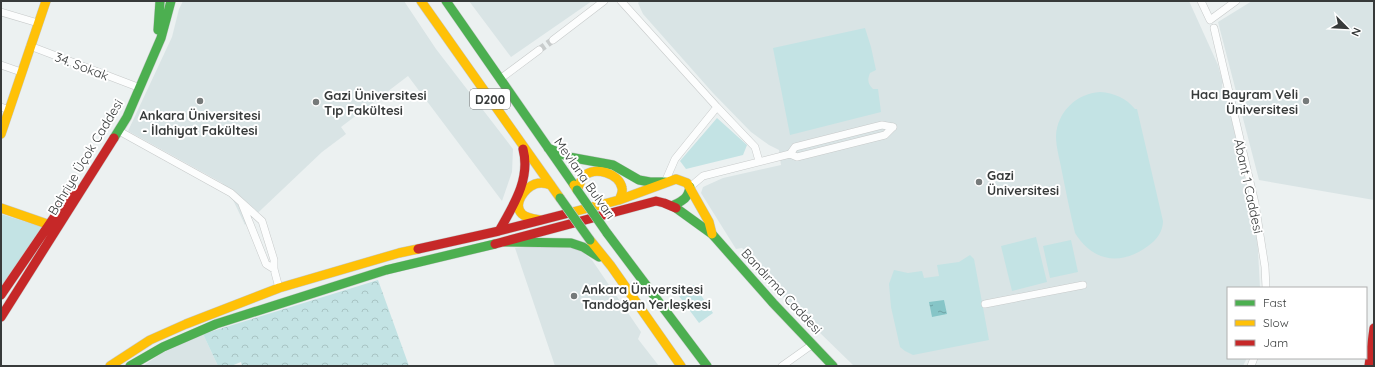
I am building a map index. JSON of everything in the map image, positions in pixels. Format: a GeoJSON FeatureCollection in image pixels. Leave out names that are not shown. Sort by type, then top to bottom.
{"type":"FeatureCollection","features":[{"type":"Feature","properties":{"kind":"main road"},"geometry":{"type":"LineString","coordinates":[[1,134],[5,108],[21,72],[46,1]]}},
{"type":"Feature","properties":{"kind":"main road","name":"Bahriye Üçok Caddesi"},"geometry":{"type":"LineString","coordinates":[[1,295],[123,113],[158,31],[160,1]]}},
{"type":"Feature","properties":{"kind":"main road","name":"Bahriye Üçok Caddesi"},"geometry":{"type":"LineString","coordinates":[[1,317],[127,117],[161,38],[171,1]]}},
{"type":"Feature","properties":{"kind":"main road","name":"D200"},"geometry":{"type":"LineString","coordinates":[[421,1],[681,366]]}},
{"type":"Feature","properties":{"kind":"main road","name":"Mevlana Bulvarı"},"geometry":{"type":"LineString","coordinates":[[446,1],[577,190],[707,366]]}},
{"type":"Feature","properties":{"kind":"main road"},"geometry":{"type":"LineString","coordinates":[[499,231],[516,201],[523,181],[527,163],[521,142]]}},
{"type":"Feature","properties":{"kind":"main road"},"geometry":{"type":"LineString","coordinates":[[548,148],[569,157],[613,165],[639,180],[665,182]]}},
{"type":"Feature","properties":{"kind":"main road"},"geometry":{"type":"LineString","coordinates":[[577,190],[584,176],[595,171],[604,172],[616,177],[621,182],[622,194],[619,200]]}},
{"type":"Feature","properties":{"kind":"main road"},"geometry":{"type":"LineString","coordinates":[[110,366],[133,350],[186,324],[280,288],[323,274],[399,253],[499,231],[619,200],[676,179],[683,181],[690,187],[689,195],[686,200],[672,206],[665,202],[656,201],[504,242],[386,270],[230,319],[163,347],[130,366]]}},
{"type":"Feature","properties":{"kind":"main road"},"geometry":{"type":"LineString","coordinates":[[540,220],[521,214],[519,210],[519,202],[524,192],[532,186],[541,182],[551,185]]}},
{"type":"Feature","properties":{"kind":"main road","name":"Bandırma Caddesi"},"geometry":{"type":"LineString","coordinates":[[690,187],[709,222],[712,234]]}},
{"type":"Feature","properties":{"kind":"main road","name":"Bandırma Caddesi"},"geometry":{"type":"LineString","coordinates":[[672,206],[701,228],[712,234],[773,303],[833,366]]}},
{"type":"Feature","properties":{"kind":"main road"},"geometry":{"type":"LineString","coordinates":[[1,208],[50,224]]}},
{"type":"Feature","properties":{"kind":"main road"},"geometry":{"type":"LineString","coordinates":[[504,242],[575,243],[584,247],[611,266]]}},
{"type":"Feature","properties":{"kind":"main road"},"geometry":{"type":"LineString","coordinates":[[1369,366],[1374,328]]}},
{"type":"Feature","properties":{"kind":"street"},"geometry":{"type":"LineString","coordinates":[[553,40],[604,1]]}},
{"type":"Feature","properties":{"kind":"street"},"geometry":{"type":"LineString","coordinates":[[1201,1],[1210,20],[1236,1]]}},
{"type":"Feature","properties":{"kind":"street"},"geometry":{"type":"LineString","coordinates":[[623,2],[755,147],[759,161]]}},
{"type":"Feature","properties":{"kind":"street"},"geometry":{"type":"LineString","coordinates":[[1,12],[38,23]]}},
{"type":"Feature","properties":{"kind":"street","name":"Abant 1 Caddesi"},"geometry":{"type":"LineString","coordinates":[[1214,28],[1254,203],[1263,253],[1266,287]]}},
{"type":"Feature","properties":{"kind":"street","name":"34. Sokak"},"geometry":{"type":"LineString","coordinates":[[30,46],[135,86]]}},
{"type":"Feature","properties":{"kind":"street"},"geometry":{"type":"LineString","coordinates":[[500,79],[539,50]]}},
{"type":"Feature","properties":{"kind":"street"},"geometry":{"type":"LineString","coordinates":[[1,65],[21,72]]}},
{"type":"Feature","properties":{"kind":"street"},"geometry":{"type":"LineString","coordinates":[[665,182],[675,159],[717,107]]}},
{"type":"Feature","properties":{"kind":"street"},"geometry":{"type":"LineString","coordinates":[[690,187],[703,176],[790,154],[797,157],[885,135],[893,127],[882,125],[795,147],[790,154]]}},
{"type":"Feature","properties":{"kind":"street"},"geometry":{"type":"LineString","coordinates":[[119,131],[231,193],[262,221],[274,260],[274,269],[280,288]]}},
{"type":"Feature","properties":{"kind":"street"},"geometry":{"type":"LineString","coordinates":[[241,202],[266,264],[274,269]]}},
{"type":"Feature","properties":{"kind":"street"},"geometry":{"type":"LineString","coordinates":[[251,229],[262,221]]}},
{"type":"Feature","properties":{"kind":"street"},"geometry":{"type":"LineString","coordinates":[[985,304],[1083,286]]}},
{"type":"Feature","properties":{"kind":"street"},"geometry":{"type":"LineString","coordinates":[[782,366],[813,344]]}},
{"type":"Feature","properties":{"kind":"shaded area","name":"Gazi Üniversitesi Tıp Fakültesi"},"geometry":{"type":"Polygon","coordinates":[[[183,1],[404,1],[436,49],[513,149],[512,172],[502,201],[408,76],[341,127],[346,134],[322,152],[245,225],[234,202],[222,183],[128,131],[172,37],[179,9],[183,1]]]}},
{"type":"Feature","properties":{"kind":"shaded area"},"geometry":{"type":"Polygon","coordinates":[[[469,1],[592,1],[511,57],[469,1]]]}},
{"type":"Feature","properties":{"kind":"shaded area","name":"Gazi Üniversitesi"},"geometry":{"type":"Polygon","coordinates":[[[640,1],[1189,1],[1218,65],[1223,83],[1223,93],[1226,94],[1257,232],[1260,287],[1227,287],[1227,359],[1246,359],[1243,366],[854,366],[742,257],[747,253],[742,248],[736,249],[701,193],[703,187],[723,178],[781,165],[779,150],[769,145],[751,132],[713,93],[643,14],[638,3],[640,1]]]}},
{"type":"Feature","properties":{"kind":"shaded area","name":"Hacı Bayram Veli Üniversitesi"},"geometry":{"type":"Polygon","coordinates":[[[1252,1],[1374,1],[1374,200],[1259,180],[1218,22],[1252,1]]]}},
{"type":"Feature","properties":{"kind":"shaded area","name":"Ankara Üniversitesi Tandoğan Yerleşkesi"},"geometry":{"type":"Polygon","coordinates":[[[559,245],[575,246],[592,260],[641,332],[638,339],[659,366],[555,366],[515,248],[559,245]]]}},
{"type":"Feature","properties":{"kind":"shaded area"},"geometry":{"type":"Polygon","coordinates":[[[203,334],[218,366],[143,366],[162,353],[203,334]]]}},
{"type":"Feature","properties":{"kind":"green space"},"geometry":{"type":"Polygon","coordinates":[[[865,28],[876,70],[870,73],[868,82],[873,89],[878,89],[881,112],[790,135],[773,48],[865,28]]]}},
{"type":"Feature","properties":{"kind":"green space"},"geometry":{"type":"Polygon","coordinates":[[[1100,92],[1119,97],[1137,109],[1163,221],[1161,232],[1151,244],[1138,252],[1118,258],[1108,258],[1090,250],[1082,243],[1075,233],[1056,136],[1060,119],[1070,105],[1084,96],[1100,92]]]}},
{"type":"Feature","properties":{"kind":"green space"},"geometry":{"type":"Polygon","coordinates":[[[717,118],[747,145],[743,155],[686,169],[680,161],[717,118]]]}},
{"type":"Feature","properties":{"kind":"green space"},"geometry":{"type":"Polygon","coordinates":[[[1,214],[42,227],[1,290],[1,214]]]}},
{"type":"Feature","properties":{"kind":"green space"},"geometry":{"type":"Polygon","coordinates":[[[1036,237],[1047,282],[1012,291],[1001,246],[1036,237]]]}},
{"type":"Feature","properties":{"kind":"green space"},"geometry":{"type":"Polygon","coordinates":[[[1071,240],[1078,272],[1050,278],[1043,246],[1071,240]]]}},
{"type":"Feature","properties":{"kind":"green space"},"geometry":{"type":"Polygon","coordinates":[[[970,255],[974,259],[989,340],[913,355],[905,351],[900,347],[891,307],[889,284],[894,270],[908,273],[922,271],[924,278],[939,276],[937,265],[959,262],[970,255]]]}},
{"type":"Feature","properties":{"kind":"green space"},"geometry":{"type":"Polygon","coordinates":[[[378,280],[409,366],[242,366],[241,362],[231,366],[218,366],[203,334],[378,280]]]}},
{"type":"Feature","properties":{"kind":"green space"},"geometry":{"type":"Polygon","coordinates":[[[694,285],[713,313],[699,323],[679,296],[694,285]]]}},
{"type":"Feature","properties":{"kind":"water"},"geometry":{"type":"Polygon","coordinates":[[[944,300],[947,314],[932,317],[929,302],[944,300]]]}},
{"type":"Feature","properties":{"kind":"tunnel"},"geometry":{"type":"LineString","coordinates":[[539,50],[553,40]]}},
{"type":"Feature","properties":{"kind":"traffic: fast"},"geometry":{"type":"LineString","coordinates":[[158,30],[160,1]]}},
{"type":"Feature","properties":{"kind":"traffic: fast"},"geometry":{"type":"LineString","coordinates":[[114,138],[127,117],[161,38],[171,1]]}},
{"type":"Feature","properties":{"kind":"traffic: fast"},"geometry":{"type":"LineString","coordinates":[[446,1],[574,185]]}},
{"type":"Feature","properties":{"kind":"traffic: fast"},"geometry":{"type":"LineString","coordinates":[[548,148],[569,157],[613,165],[639,180],[665,182]]}},
{"type":"Feature","properties":{"kind":"traffic: fast"},"geometry":{"type":"LineString","coordinates":[[672,206],[682,201],[686,197],[690,187]]}},
{"type":"Feature","properties":{"kind":"traffic: fast"},"geometry":{"type":"LineString","coordinates":[[577,190],[607,233]]}},
{"type":"Feature","properties":{"kind":"traffic: fast"},"geometry":{"type":"LineString","coordinates":[[560,198],[590,240]]}},
{"type":"Feature","properties":{"kind":"traffic: fast"},"geometry":{"type":"LineString","coordinates":[[676,208],[712,234],[773,303],[833,366]]}},
{"type":"Feature","properties":{"kind":"traffic: fast"},"geometry":{"type":"LineString","coordinates":[[607,233],[707,366]]}},
{"type":"Feature","properties":{"kind":"traffic: fast"},"geometry":{"type":"LineString","coordinates":[[505,242],[571,243],[583,247],[599,257]]}},
{"type":"Feature","properties":{"kind":"traffic: fast"},"geometry":{"type":"LineString","coordinates":[[130,366],[163,347],[216,324],[386,270],[495,244]]}},
{"type":"Feature","properties":{"kind":"traffic: slow"},"geometry":{"type":"LineString","coordinates":[[1,134],[46,1]]}},
{"type":"Feature","properties":{"kind":"traffic: slow"},"geometry":{"type":"LineString","coordinates":[[421,1],[560,198]]}},
{"type":"Feature","properties":{"kind":"traffic: slow"},"geometry":{"type":"LineString","coordinates":[[574,185],[577,190],[584,176],[589,173],[600,171],[612,175],[620,183],[622,191],[619,200]]}},
{"type":"Feature","properties":{"kind":"traffic: slow"},"geometry":{"type":"LineString","coordinates":[[569,213],[619,200],[676,179],[687,183],[709,222],[712,234]]}},
{"type":"Feature","properties":{"kind":"traffic: slow"},"geometry":{"type":"LineString","coordinates":[[540,220],[522,214],[518,206],[519,201],[527,189],[531,186],[539,183],[551,185]]}},
{"type":"Feature","properties":{"kind":"traffic: slow"},"geometry":{"type":"LineString","coordinates":[[1,208],[50,225]]}},
{"type":"Feature","properties":{"kind":"traffic: slow"},"geometry":{"type":"LineString","coordinates":[[590,240],[611,266],[681,366]]}},
{"type":"Feature","properties":{"kind":"traffic: slow"},"geometry":{"type":"LineString","coordinates":[[110,366],[150,340],[186,324],[279,288],[399,253],[418,249]]}},
{"type":"Feature","properties":{"kind":"traffic: jam"},"geometry":{"type":"LineString","coordinates":[[1,317],[114,138]]}},
{"type":"Feature","properties":{"kind":"traffic: jam"},"geometry":{"type":"LineString","coordinates":[[499,231],[515,202],[523,182],[525,171],[523,149]]}},
{"type":"Feature","properties":{"kind":"traffic: jam"},"geometry":{"type":"LineString","coordinates":[[1,295],[72,191]]}},
{"type":"Feature","properties":{"kind":"traffic: jam"},"geometry":{"type":"LineString","coordinates":[[495,244],[656,201],[676,208]]}},
{"type":"Feature","properties":{"kind":"traffic: jam"},"geometry":{"type":"LineString","coordinates":[[418,249],[499,231],[569,213]]}},
{"type":"Feature","properties":{"kind":"traffic: jam"},"geometry":{"type":"LineString","coordinates":[[1369,366],[1374,328]]}},
{"type":"Feature","properties":{"kind":"place","name":"Ankara Üniversitesi - İlahiyat Fakültesi"},"geometry":{"type":"Point","coordinates":[200,101]}},
{"type":"Feature","properties":{"kind":"place","name":"Hacı Bayram Veli Üniversitesi"},"geometry":{"type":"Point","coordinates":[1306,101]}},
{"type":"Feature","properties":{"kind":"place","name":"Gazi Üniversitesi Tıp Fakültesi"},"geometry":{"type":"Point","coordinates":[316,102]}},
{"type":"Feature","properties":{"kind":"place","name":"Gazi Üniversitesi"},"geometry":{"type":"Point","coordinates":[979,182]}},
{"type":"Feature","properties":{"kind":"place","name":"Ankara Üniversitesi Tandoğan Yerleşkesi"},"geometry":{"type":"Point","coordinates":[574,296]}}]}
